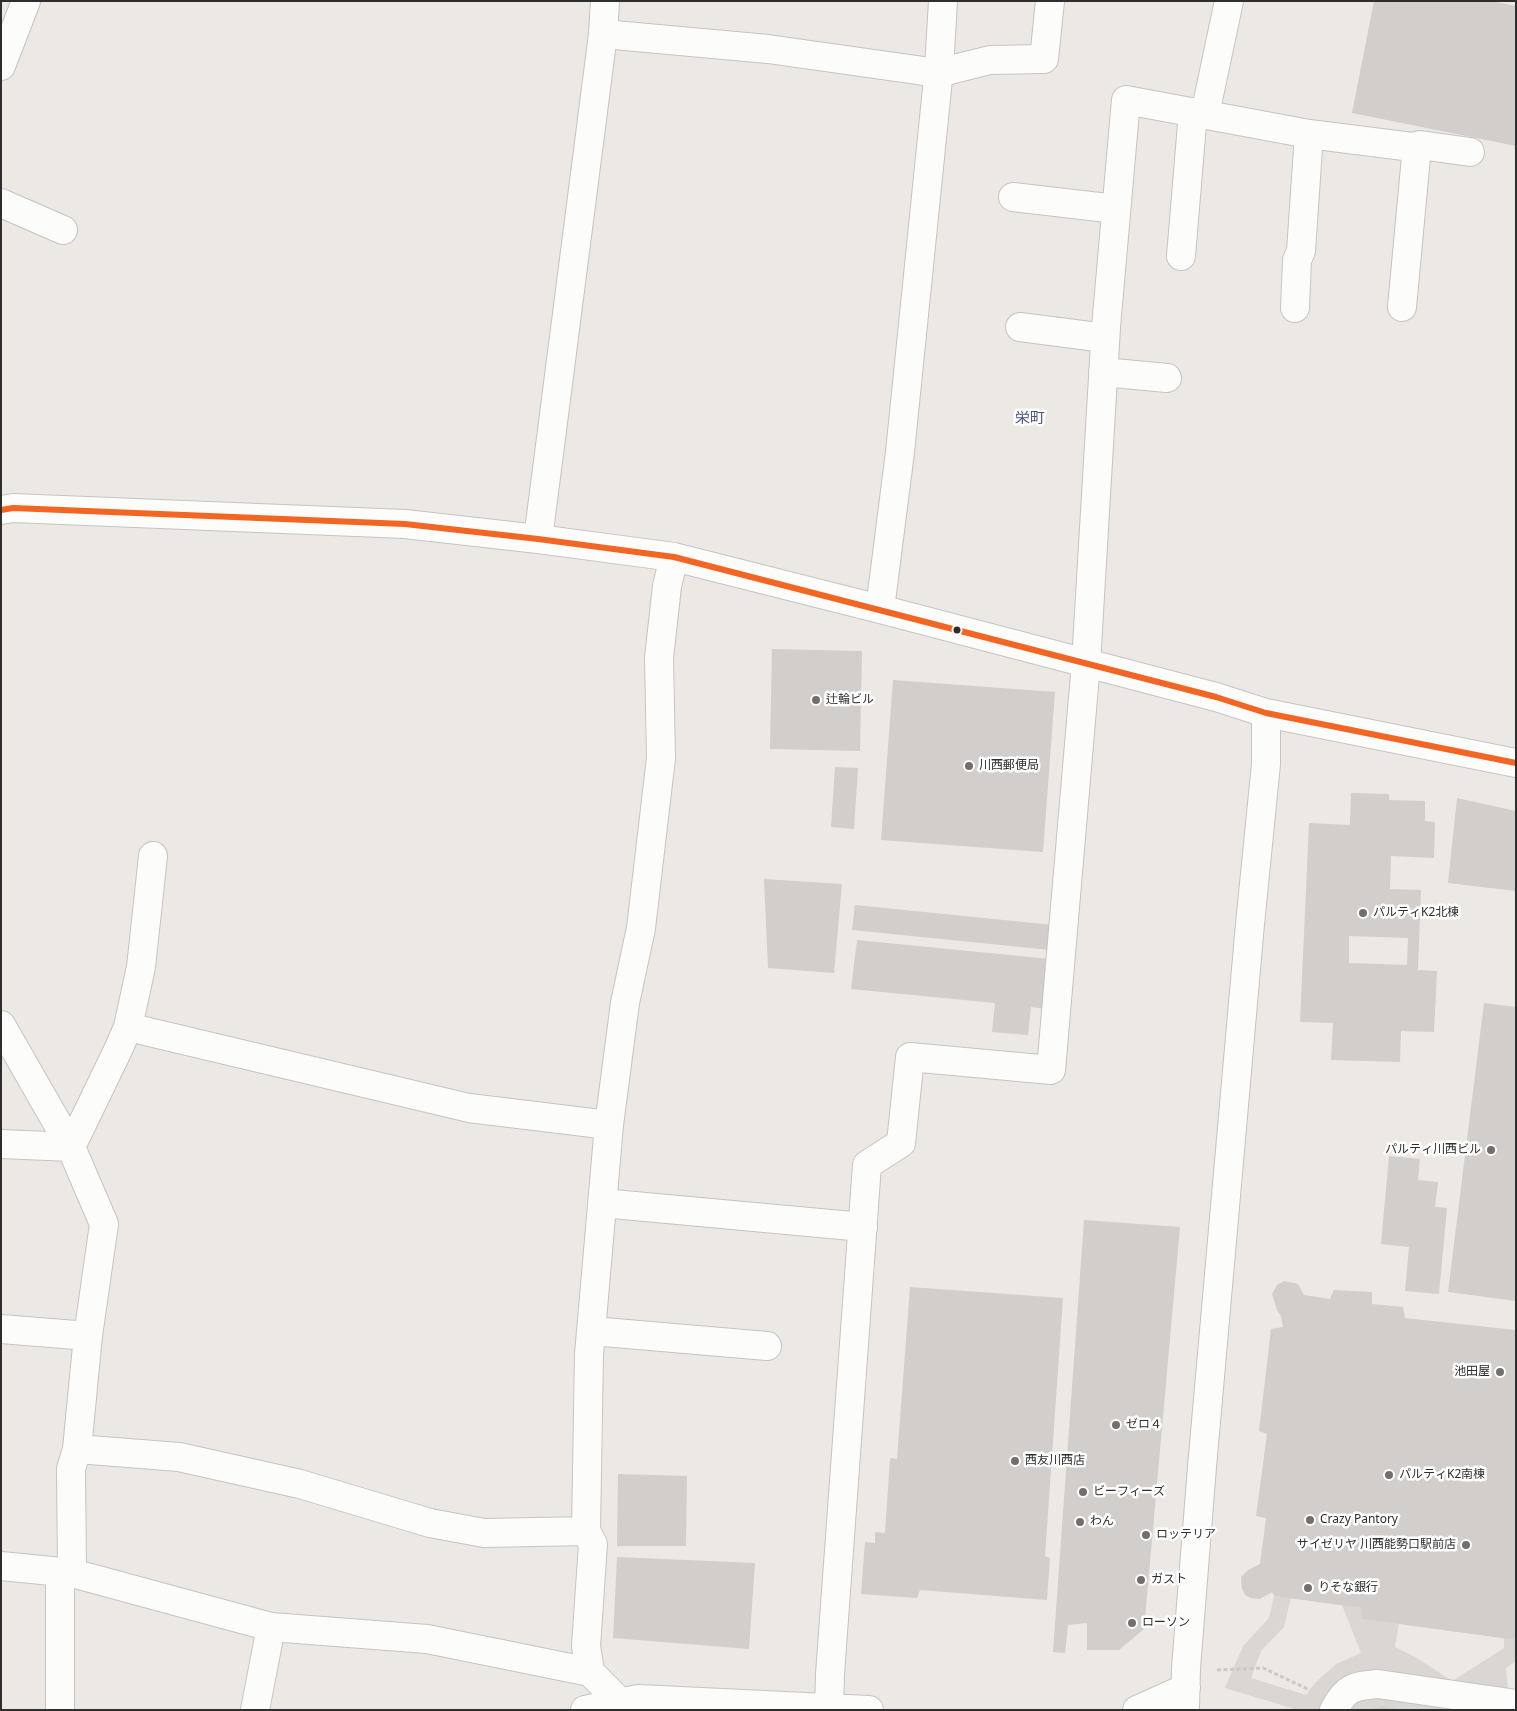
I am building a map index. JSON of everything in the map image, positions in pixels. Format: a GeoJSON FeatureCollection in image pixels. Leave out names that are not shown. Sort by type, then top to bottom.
{"type":"FeatureCollection","features":[{"type":"Feature","properties":{"kind":"street"},"geometry":{"type":"LineString","coordinates":[[1,66],[26,1]]}},
{"type":"Feature","properties":{"kind":"street"},"geometry":{"type":"LineString","coordinates":[[538,539],[603,34],[605,1]]}},
{"type":"Feature","properties":{"kind":"street"},"geometry":{"type":"LineString","coordinates":[[880,609],[900,452],[938,73],[943,1]]}},
{"type":"Feature","properties":{"kind":"street"},"geometry":{"type":"LineString","coordinates":[[603,34],[768,49],[938,73],[990,60],[1044,59],[1050,1]]}},
{"type":"Feature","properties":{"kind":"street"},"geometry":{"type":"LineString","coordinates":[[1181,256],[1199,113],[1229,1]]}},
{"type":"Feature","properties":{"kind":"street"},"geometry":{"type":"LineString","coordinates":[[832,1709],[831,1664],[867,1165],[901,1143],[910,1057],[1051,1070],[1086,663],[1105,338],[1126,100],[1309,134],[1470,152]]}},
{"type":"Feature","properties":{"kind":"street"},"geometry":{"type":"LineString","coordinates":[[1295,308],[1297,260],[1301,250],[1309,134]]}},
{"type":"Feature","properties":{"kind":"street"},"geometry":{"type":"LineString","coordinates":[[1402,307],[1417,146]]}},
{"type":"Feature","properties":{"kind":"street"},"geometry":{"type":"LineString","coordinates":[[1012,197],[1116,208]]}},
{"type":"Feature","properties":{"kind":"street"},"geometry":{"type":"LineString","coordinates":[[1,203],[63,230]]}},
{"type":"Feature","properties":{"kind":"street"},"geometry":{"type":"LineString","coordinates":[[1020,327],[1105,338]]}},
{"type":"Feature","properties":{"kind":"street"},"geometry":{"type":"LineString","coordinates":[[1103,372],[1167,378]]}},
{"type":"Feature","properties":{"kind":"street"},"geometry":{"type":"LineString","coordinates":[[1,510],[13,508],[405,524],[674,557],[1216,697],[1266,713],[1516,763]]}},
{"type":"Feature","properties":{"kind":"street"},"geometry":{"type":"LineString","coordinates":[[590,1672],[586,1646],[593,1544],[586,1532],[589,1354],[609,1125],[625,1003],[641,928],[660,768],[659,658],[667,586],[674,557]]}},
{"type":"Feature","properties":{"kind":"street"},"geometry":{"type":"LineString","coordinates":[[1137,1710],[1185,1703],[1202,1467],[1266,764],[1266,713]]}},
{"type":"Feature","properties":{"kind":"street"},"geometry":{"type":"LineString","coordinates":[[70,1147],[128,1027],[141,967],[153,856]]}},
{"type":"Feature","properties":{"kind":"street"},"geometry":{"type":"LineString","coordinates":[[1,1025],[70,1147],[104,1224],[88,1336],[77,1449],[72,1469],[60,1710]]}},
{"type":"Feature","properties":{"kind":"street"},"geometry":{"type":"LineString","coordinates":[[128,1027],[469,1108],[609,1125]]}},
{"type":"Feature","properties":{"kind":"street"},"geometry":{"type":"LineString","coordinates":[[1,1144],[70,1147]]}},
{"type":"Feature","properties":{"kind":"street"},"geometry":{"type":"LineString","coordinates":[[602,1203],[863,1227]]}},
{"type":"Feature","properties":{"kind":"street"},"geometry":{"type":"LineString","coordinates":[[1,1329],[88,1336]]}},
{"type":"Feature","properties":{"kind":"street"},"geometry":{"type":"LineString","coordinates":[[592,1331],[767,1346]]}},
{"type":"Feature","properties":{"kind":"street"},"geometry":{"type":"LineString","coordinates":[[77,1449],[179,1456],[300,1484],[430,1523],[484,1533],[586,1532]]}},
{"type":"Feature","properties":{"kind":"street"},"geometry":{"type":"LineString","coordinates":[[1,1566],[66,1572],[271,1627],[427,1639],[590,1672],[632,1704]]}},
{"type":"Feature","properties":{"kind":"street"},"geometry":{"type":"LineString","coordinates":[[255,1710],[271,1627]]}},
{"type":"Feature","properties":{"kind":"street"},"geometry":{"type":"LineString","coordinates":[[1334,1710],[1340,1698],[1356,1686],[1378,1684],[1516,1704]]}},
{"type":"Feature","properties":{"kind":"street"},"geometry":{"type":"LineString","coordinates":[[585,1710],[632,1704],[749,1705],[869,1710]]}},
{"type":"Feature","properties":{"kind":"path"},"geometry":{"type":"LineString","coordinates":[[1214,1670],[1263,1668],[1311,1690]]}},
{"type":"Feature","properties":{"kind":"shaded area"},"geometry":{"type":"Polygon","coordinates":[[[1274,1596],[1291,1598],[1284,1627],[1261,1651],[1251,1678],[1306,1695],[1315,1683],[1336,1664],[1361,1653],[1342,1605],[1361,1608],[1363,1619],[1399,1624],[1395,1647],[1417,1658],[1452,1681],[1504,1648],[1504,1638],[1516,1640],[1516,1661],[1506,1668],[1509,1699],[1483,1710],[1298,1710],[1225,1688],[1243,1646],[1269,1618],[1274,1596]]]}},
{"type":"Feature","properties":{"kind":"building"},"geometry":{"type":"Polygon","coordinates":[[[1374,1],[1491,1],[1516,6],[1516,146],[1352,113],[1374,1]]]}},
{"type":"Feature","properties":{"kind":"building","name":"辻輪ビル"},"geometry":{"type":"Polygon","coordinates":[[[772,649],[862,651],[860,751],[770,749],[772,649]]]}},
{"type":"Feature","properties":{"kind":"building"},"geometry":{"type":"Polygon","coordinates":[[[893,680],[1055,692],[1043,852],[881,840],[893,680]]]}},
{"type":"Feature","properties":{"kind":"building"},"geometry":{"type":"Polygon","coordinates":[[[835,767],[858,768],[854,829],[831,827],[835,767]]]}},
{"type":"Feature","properties":{"kind":"building","name":"パルティK2北棟"},"geometry":{"type":"Polygon","coordinates":[[[1351,793],[1389,794],[1389,800],[1425,801],[1425,821],[1435,822],[1434,858],[1391,856],[1390,889],[1421,890],[1418,970],[1437,971],[1434,1032],[1401,1031],[1400,1062],[1331,1060],[1333,1023],[1300,1022],[1309,823],[1350,825],[1351,793]],[[1349,936],[1349,963],[1407,965],[1408,938],[1349,936]]]}},
{"type":"Feature","properties":{"kind":"building"},"geometry":{"type":"Polygon","coordinates":[[[1457,798],[1516,811],[1516,891],[1448,883],[1457,798]]]}},
{"type":"Feature","properties":{"kind":"building"},"geometry":{"type":"Polygon","coordinates":[[[764,879],[842,884],[834,973],[768,968],[764,879]]]}},
{"type":"Feature","properties":{"kind":"building"},"geometry":{"type":"Polygon","coordinates":[[[855,905],[1053,925],[1050,950],[852,930],[855,905]]]}},
{"type":"Feature","properties":{"kind":"building"},"geometry":{"type":"Polygon","coordinates":[[[857,940],[1050,959],[1044,1009],[1031,1007],[1028,1035],[992,1032],[995,1003],[851,989],[857,940]]]}},
{"type":"Feature","properties":{"kind":"building","name":"パルティ川西ビル"},"geometry":{"type":"Polygon","coordinates":[[[1484,1003],[1516,1007],[1516,1301],[1448,1292],[1484,1003]]]}},
{"type":"Feature","properties":{"kind":"building"},"geometry":{"type":"Polygon","coordinates":[[[1389,1156],[1420,1159],[1418,1180],[1438,1182],[1435,1207],[1447,1208],[1439,1294],[1405,1291],[1409,1247],[1381,1244],[1389,1156]]]}},
{"type":"Feature","properties":{"kind":"building","name":"ゼロ４"},"geometry":{"type":"Polygon","coordinates":[[[1084,1220],[1180,1227],[1144,1629],[1119,1650],[1087,1650],[1087,1623],[1068,1625],[1065,1653],[1053,1652],[1084,1220]]]}},
{"type":"Feature","properties":{"kind":"building","name":"パルティK2南棟"},"geometry":{"type":"Polygon","coordinates":[[[1284,1281],[1298,1284],[1304,1295],[1330,1299],[1334,1290],[1372,1292],[1372,1304],[1403,1307],[1405,1318],[1516,1330],[1516,1640],[1362,1619],[1361,1608],[1274,1596],[1272,1592],[1260,1599],[1250,1598],[1245,1595],[1242,1589],[1241,1577],[1248,1570],[1260,1564],[1266,1518],[1256,1516],[1267,1434],[1259,1431],[1271,1329],[1283,1327],[1281,1316],[1272,1294],[1277,1285],[1284,1281]]]}},
{"type":"Feature","properties":{"kind":"building"},"geometry":{"type":"Polygon","coordinates":[[[910,1287],[1063,1298],[1045,1556],[1050,1558],[1047,1600],[920,1590],[917,1598],[861,1594],[865,1542],[875,1543],[875,1532],[885,1533],[890,1458],[897,1459],[910,1287]]]}},
{"type":"Feature","properties":{"kind":"building"},"geometry":{"type":"Polygon","coordinates":[[[618,1474],[687,1476],[686,1546],[617,1546],[618,1474]]]}},
{"type":"Feature","properties":{"kind":"building"},"geometry":{"type":"Polygon","coordinates":[[[617,1557],[755,1563],[749,1649],[613,1638],[617,1557]]]}},
{"type":"Feature","properties":{"kind":"building"},"geometry":{"type":"Polygon","coordinates":[[[1382,1706],[1397,1709],[1397,1710],[1369,1710],[1382,1706]]]}},
{"type":"Feature","properties":{"kind":"transit line"},"geometry":{"type":"LineString","coordinates":[[1,510],[13,508],[405,524],[674,557],[1216,697],[1266,713],[1516,763]]}},
{"type":"Feature","properties":{"kind":"place","name":"辻輪ビル"},"geometry":{"type":"Point","coordinates":[816,700]}},
{"type":"Feature","properties":{"kind":"place","name":"川西郵便局"},"geometry":{"type":"Point","coordinates":[969,766]}},
{"type":"Feature","properties":{"kind":"place","name":"パルティK2北棟"},"geometry":{"type":"Point","coordinates":[1363,913]}},
{"type":"Feature","properties":{"kind":"place","name":"パルティ川西ビル"},"geometry":{"type":"Point","coordinates":[1491,1150]}},
{"type":"Feature","properties":{"kind":"place","name":"池田屋"},"geometry":{"type":"Point","coordinates":[1500,1372]}},
{"type":"Feature","properties":{"kind":"place","name":"ゼロ４"},"geometry":{"type":"Point","coordinates":[1116,1425]}},
{"type":"Feature","properties":{"kind":"place","name":"西友川西店"},"geometry":{"type":"Point","coordinates":[1015,1461]}},
{"type":"Feature","properties":{"kind":"place","name":"パルティK2南棟"},"geometry":{"type":"Point","coordinates":[1389,1475]}},
{"type":"Feature","properties":{"kind":"place","name":"ビーフィーズ"},"geometry":{"type":"Point","coordinates":[1083,1492]}},
{"type":"Feature","properties":{"kind":"place","name":"Crazy Pantory"},"geometry":{"type":"Point","coordinates":[1310,1520]}},
{"type":"Feature","properties":{"kind":"place","name":"わん"},"geometry":{"type":"Point","coordinates":[1080,1522]}},
{"type":"Feature","properties":{"kind":"place","name":"ロッテリア"},"geometry":{"type":"Point","coordinates":[1146,1535]}},
{"type":"Feature","properties":{"kind":"place","name":"サイゼリヤ 川西能勢口駅前店"},"geometry":{"type":"Point","coordinates":[1466,1545]}},
{"type":"Feature","properties":{"kind":"place","name":"ガスト"},"geometry":{"type":"Point","coordinates":[1141,1580]}},
{"type":"Feature","properties":{"kind":"place","name":"りそな銀行"},"geometry":{"type":"Point","coordinates":[1308,1588]}},
{"type":"Feature","properties":{"kind":"place","name":"ローソン"},"geometry":{"type":"Point","coordinates":[1132,1623]}},
{"type":"Feature","properties":{"kind":"district","name":"栄町"},"geometry":{"type":"Point","coordinates":[1030,419]}}]}
